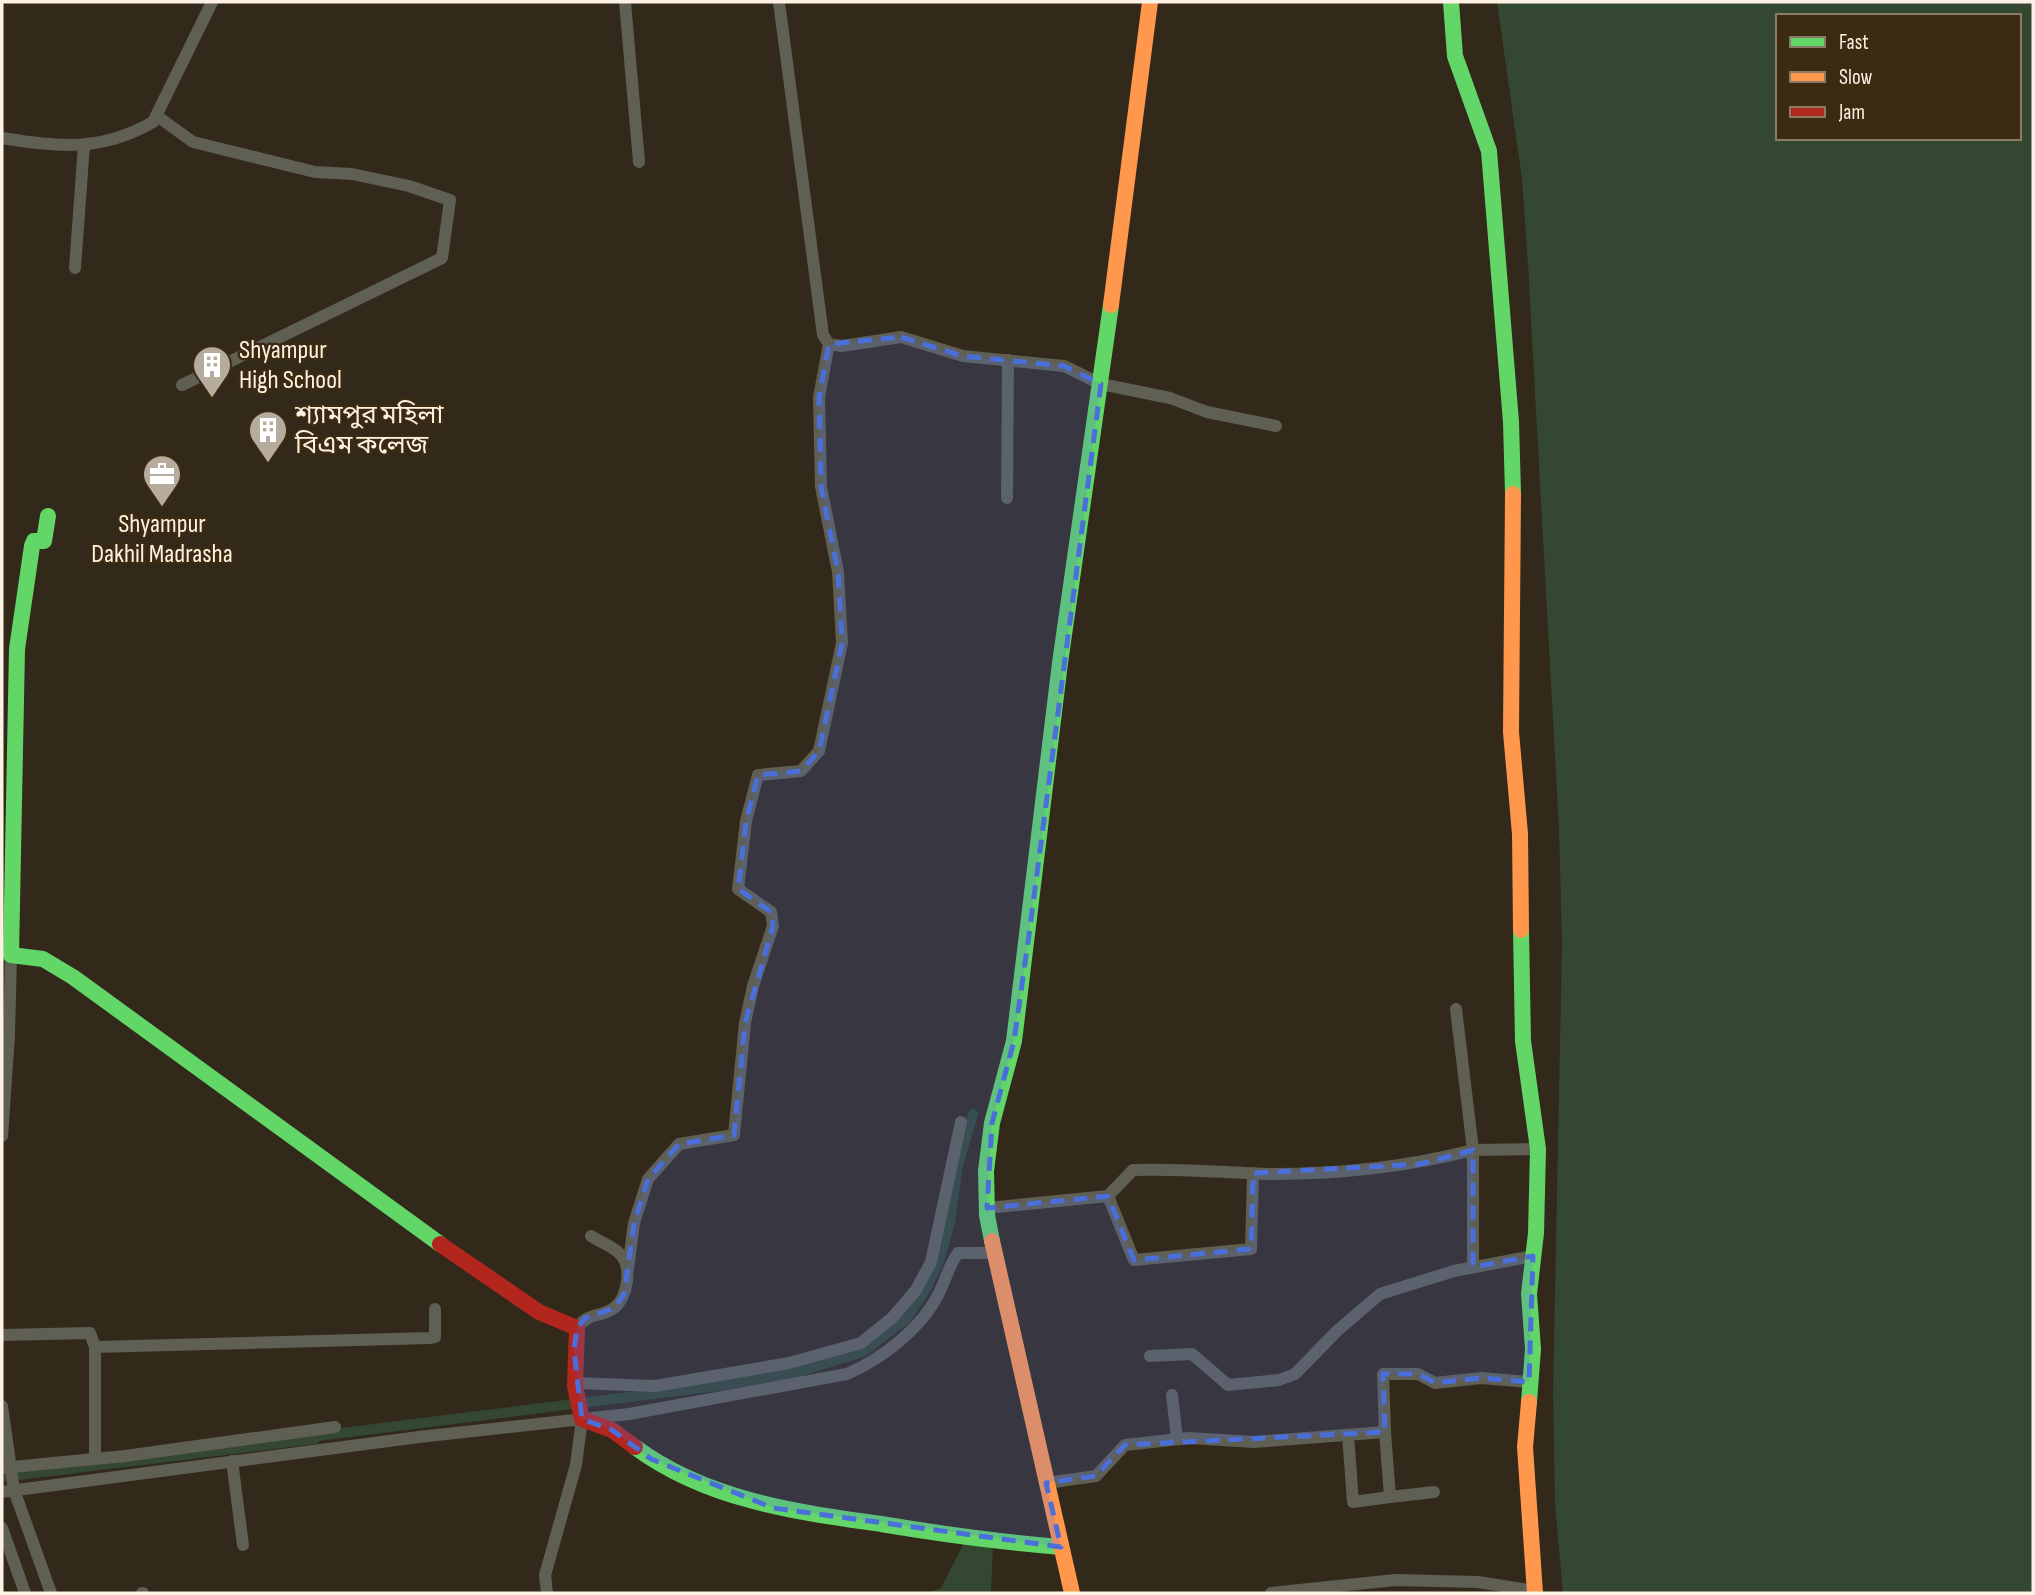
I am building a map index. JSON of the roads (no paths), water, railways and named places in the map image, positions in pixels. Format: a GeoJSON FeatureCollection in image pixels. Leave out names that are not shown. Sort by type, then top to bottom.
{"type":"FeatureCollection","features":[{"type":"Feature","properties":{"kind":"street"},"geometry":{"type":"LineString","coordinates":[[2,138],[54,146],[98,145],[137,131],[153,122],[212,2]]}},
{"type":"Feature","properties":{"kind":"street"},"geometry":{"type":"LineString","coordinates":[[625,2],[639,162]]}},
{"type":"Feature","properties":{"kind":"street"},"geometry":{"type":"LineString","coordinates":[[547,1593],[545,1575],[576,1465],[580,1415],[574,1350],[577,1328],[585,1318],[614,1308],[624,1294],[634,1223],[648,1179],[679,1144],[734,1135],[745,1023],[753,986],[773,926],[771,912],[738,888],[746,821],[758,775],[801,771],[819,751],[842,643],[838,572],[821,486],[819,397],[829,344],[823,335],[779,2]]}},
{"type":"Feature","properties":{"kind":"street"},"geometry":{"type":"LineString","coordinates":[[1072,1593],[994,1253],[987,1208],[989,1147],[1014,1041],[1024,975],[1060,663],[1101,384],[1150,2]]}},
{"type":"Feature","properties":{"kind":"street"},"geometry":{"type":"LineString","coordinates":[[1271,1593],[1416,1587],[1535,1592],[1525,1447],[1533,1349],[1529,1294],[1538,1149],[1523,1041],[1520,834],[1511,732],[1514,548],[1507,337],[1489,151],[1455,56],[1451,2]]}},
{"type":"Feature","properties":{"kind":"street"},"geometry":{"type":"LineString","coordinates":[[157,116],[193,142],[315,172],[352,174],[409,186],[450,200],[442,258],[182,385]]}},
{"type":"Feature","properties":{"kind":"street"},"geometry":{"type":"LineString","coordinates":[[75,268],[84,145]]}},
{"type":"Feature","properties":{"kind":"street"},"geometry":{"type":"LineString","coordinates":[[829,344],[842,346],[901,337],[963,356],[1064,366],[1101,384],[1170,398],[1207,412],[1276,426]]}},
{"type":"Feature","properties":{"kind":"street"},"geometry":{"type":"LineString","coordinates":[[1007,498],[1008,360]]}},
{"type":"Feature","properties":{"kind":"street"},"geometry":{"type":"LineString","coordinates":[[2,1136],[18,649],[32,546],[34,541],[44,541],[48,516]]}},
{"type":"Feature","properties":{"kind":"street"},"geometry":{"type":"LineString","coordinates":[[7,955],[43,959],[73,977],[497,1285],[539,1312],[577,1328]]}},
{"type":"Feature","properties":{"kind":"street"},"geometry":{"type":"LineString","coordinates":[[1456,1009],[1473,1150],[1473,1267]]}},
{"type":"Feature","properties":{"kind":"street"},"geometry":{"type":"LineString","coordinates":[[8,1491],[580,1415],[629,1414],[780,1374],[861,1343],[892,1318],[916,1290],[931,1262],[961,1122]]}},
{"type":"Feature","properties":{"kind":"street"},"geometry":{"type":"LineString","coordinates":[[987,1208],[1108,1196],[1133,1170],[1181,1168],[1214,1173],[1326,1173],[1420,1164],[1473,1150],[1538,1149]]}},
{"type":"Feature","properties":{"kind":"street"},"geometry":{"type":"LineString","coordinates":[[1108,1196],[1133,1260],[1251,1249],[1253,1173]]}},
{"type":"Feature","properties":{"kind":"street"},"geometry":{"type":"LineString","coordinates":[[591,1236],[620,1253],[628,1269]]}},
{"type":"Feature","properties":{"kind":"street"},"geometry":{"type":"LineString","coordinates":[[576,1388],[655,1386],[780,1374],[847,1374],[874,1362],[927,1310],[939,1294],[958,1253],[994,1253]]}},
{"type":"Feature","properties":{"kind":"street"},"geometry":{"type":"LineString","coordinates":[[1150,1356],[1192,1354],[1228,1385],[1279,1380],[1295,1374],[1337,1331],[1380,1294],[1473,1267],[1533,1256]]}},
{"type":"Feature","properties":{"kind":"street"},"geometry":{"type":"LineString","coordinates":[[95,1347],[430,1338],[435,1337],[435,1309]]}},
{"type":"Feature","properties":{"kind":"street"},"geometry":{"type":"LineString","coordinates":[[2,1335],[90,1334],[95,1347],[95,1459]]}},
{"type":"Feature","properties":{"kind":"street"},"geometry":{"type":"LineString","coordinates":[[1390,1497],[1383,1374],[1418,1374],[1435,1383],[1481,1378],[1529,1382]]}},
{"type":"Feature","properties":{"kind":"street"},"geometry":{"type":"LineString","coordinates":[[1172,1395],[1177,1439]]}},
{"type":"Feature","properties":{"kind":"street"},"geometry":{"type":"LineString","coordinates":[[2,1406],[8,1491],[51,1593]]}},
{"type":"Feature","properties":{"kind":"street"},"geometry":{"type":"LineString","coordinates":[[580,1415],[612,1430],[651,1459],[726,1493],[772,1508],[996,1542],[1061,1548]]}},
{"type":"Feature","properties":{"kind":"street"},"geometry":{"type":"LineString","coordinates":[[6,1468],[335,1427]]}},
{"type":"Feature","properties":{"kind":"street"},"geometry":{"type":"LineString","coordinates":[[1046,1483],[1096,1476],[1125,1445],[1177,1439],[1254,1443],[1385,1432]]}},
{"type":"Feature","properties":{"kind":"street"},"geometry":{"type":"LineString","coordinates":[[1348,1435],[1353,1502],[1434,1492]]}},
{"type":"Feature","properties":{"kind":"street"},"geometry":{"type":"LineString","coordinates":[[232,1461],[243,1545]]}},
{"type":"Feature","properties":{"kind":"street"},"geometry":{"type":"LineString","coordinates":[[2,1528],[25,1593]]}},
{"type":"Feature","properties":{"kind":"waterway"},"geometry":{"type":"LineString","coordinates":[[310,1437],[717,1386],[795,1373],[863,1352],[906,1319],[926,1289],[940,1259],[950,1222],[958,1165],[973,1114]]}},
{"type":"Feature","properties":{"kind":"waterway"},"geometry":{"type":"LineString","coordinates":[[2,1477],[315,1439]]}},
{"type":"Feature","properties":{"kind":"place","name":"Shyampur High School"},"geometry":{"type":"Point","coordinates":[212,399]}},
{"type":"Feature","properties":{"kind":"place","name":"শ্যামপুর মহিলা বিএম কলেজ"},"geometry":{"type":"Point","coordinates":[268,464]}},
{"type":"Feature","properties":{"kind":"place","name":"Shyampur Dakhil Madrasha"},"geometry":{"type":"Point","coordinates":[162,508]}}]}
